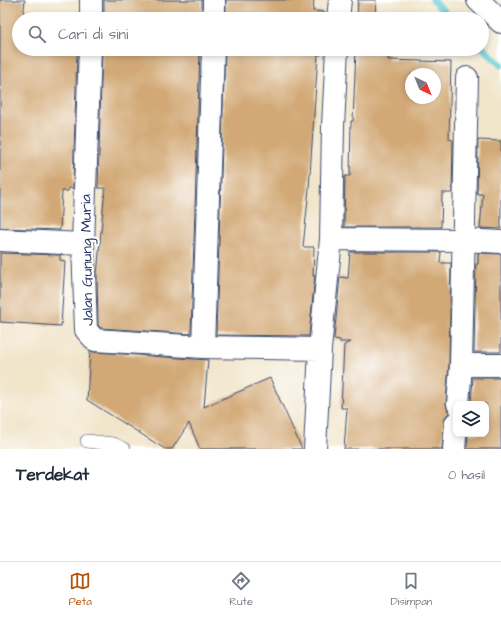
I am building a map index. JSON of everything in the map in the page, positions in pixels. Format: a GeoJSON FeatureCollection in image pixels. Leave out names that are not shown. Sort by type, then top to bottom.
{"type":"FeatureCollection","features":[{"type":"Feature","properties":{"kind":"street"},"geometry":{"type":"LineString","coordinates":[[91,0],[91,12]]}},
{"type":"Feature","properties":{"kind":"street"},"geometry":{"type":"LineString","coordinates":[[214,0],[214,12]]}},
{"type":"Feature","properties":{"kind":"street"},"geometry":{"type":"LineString","coordinates":[[339,12],[340,0]]}},
{"type":"Feature","properties":{"kind":"street"},"geometry":{"type":"LineString","coordinates":[[478,0],[501,22]]}},
{"type":"Feature","properties":{"kind":"street","name":"Jalan Gunung Muria"},"geometry":{"type":"LineString","coordinates":[[90,56],[84,244],[86,330],[95,340],[203,347],[320,349]]}},
{"type":"Feature","properties":{"kind":"street"},"geometry":{"type":"LineString","coordinates":[[203,347],[213,56]]}},
{"type":"Feature","properties":{"kind":"street"},"geometry":{"type":"LineString","coordinates":[[315,449],[320,349],[331,239],[333,126],[337,56]]}},
{"type":"Feature","properties":{"kind":"street"},"geometry":{"type":"LineString","coordinates":[[458,401],[461,365],[467,78]]}},
{"type":"Feature","properties":{"kind":"street"},"geometry":{"type":"LineString","coordinates":[[331,239],[464,240],[501,242]]}},
{"type":"Feature","properties":{"kind":"street"},"geometry":{"type":"LineString","coordinates":[[0,240],[84,244]]}},
{"type":"Feature","properties":{"kind":"street"},"geometry":{"type":"LineString","coordinates":[[461,365],[501,365]]}},
{"type":"Feature","properties":{"kind":"street"},"geometry":{"type":"LineString","coordinates":[[454,449],[455,437]]}},
{"type":"Feature","properties":{"kind":"lane"},"geometry":{"type":"LineString","coordinates":[[87,441],[113,444],[124,449]]}},
{"type":"Feature","properties":{"kind":"building"},"geometry":{"type":"Polygon","coordinates":[[[0,0],[25,0],[24,12],[12,12],[12,56],[77,56],[73,188],[69,188],[68,191],[62,191],[60,230],[0,228],[0,0]]]}},
{"type":"Feature","properties":{"kind":"building"},"geometry":{"type":"Polygon","coordinates":[[[104,0],[202,0],[202,12],[104,12],[104,0]]]}},
{"type":"Feature","properties":{"kind":"building"},"geometry":{"type":"Polygon","coordinates":[[[226,0],[314,0],[313,11],[324,12],[226,12],[226,0]]]}},
{"type":"Feature","properties":{"kind":"building"},"geometry":{"type":"Polygon","coordinates":[[[358,0],[376,0],[375,12],[357,12],[358,0]]]}},
{"type":"Feature","properties":{"kind":"building"},"geometry":{"type":"Polygon","coordinates":[[[102,56],[200,56],[191,334],[101,328],[98,325],[97,275],[105,188],[98,188],[102,56]]]}},
{"type":"Feature","properties":{"kind":"building"},"geometry":{"type":"Polygon","coordinates":[[[225,56],[318,56],[309,189],[303,247],[314,247],[313,276],[315,276],[309,336],[216,335],[225,56]]]}},
{"type":"Feature","properties":{"kind":"building"},"geometry":{"type":"Polygon","coordinates":[[[356,56],[388,56],[388,60],[451,62],[449,139],[453,140],[452,193],[442,193],[441,227],[344,227],[345,176],[350,176],[351,121],[353,121],[356,56]]]}},
{"type":"Feature","properties":{"kind":"building"},"geometry":{"type":"Polygon","coordinates":[[[478,140],[501,141],[501,229],[480,228],[483,194],[477,194],[478,140]]]}},
{"type":"Feature","properties":{"kind":"building"},"geometry":{"type":"Polygon","coordinates":[[[350,252],[441,252],[440,263],[451,263],[449,364],[446,403],[449,413],[444,422],[442,449],[344,449],[347,408],[341,408],[344,345],[350,342],[340,342],[340,340],[334,339],[340,277],[348,278],[350,252]]]}},
{"type":"Feature","properties":{"kind":"building"},"geometry":{"type":"Polygon","coordinates":[[[0,253],[60,255],[60,260],[65,261],[61,326],[0,322],[0,253]]]}},
{"type":"Feature","properties":{"kind":"building"},"geometry":{"type":"Polygon","coordinates":[[[478,253],[501,254],[501,352],[474,352],[476,264],[478,264],[478,253]]]}},
{"type":"Feature","properties":{"kind":"building"},"geometry":{"type":"Polygon","coordinates":[[[90,351],[208,360],[204,407],[270,378],[302,449],[200,449],[189,423],[172,449],[165,449],[87,400],[90,351]]]}},
{"type":"Feature","properties":{"kind":"building"},"geometry":{"type":"Polygon","coordinates":[[[473,378],[501,378],[501,449],[467,449],[468,437],[489,437],[489,401],[471,401],[473,378]]]}},
{"type":"Feature","properties":{"kind":"waterway"},"geometry":{"type":"LineString","coordinates":[[433,0],[444,12]]}},
{"type":"Feature","properties":{"kind":"waterway"},"geometry":{"type":"LineString","coordinates":[[489,54],[501,65]]}}]}
